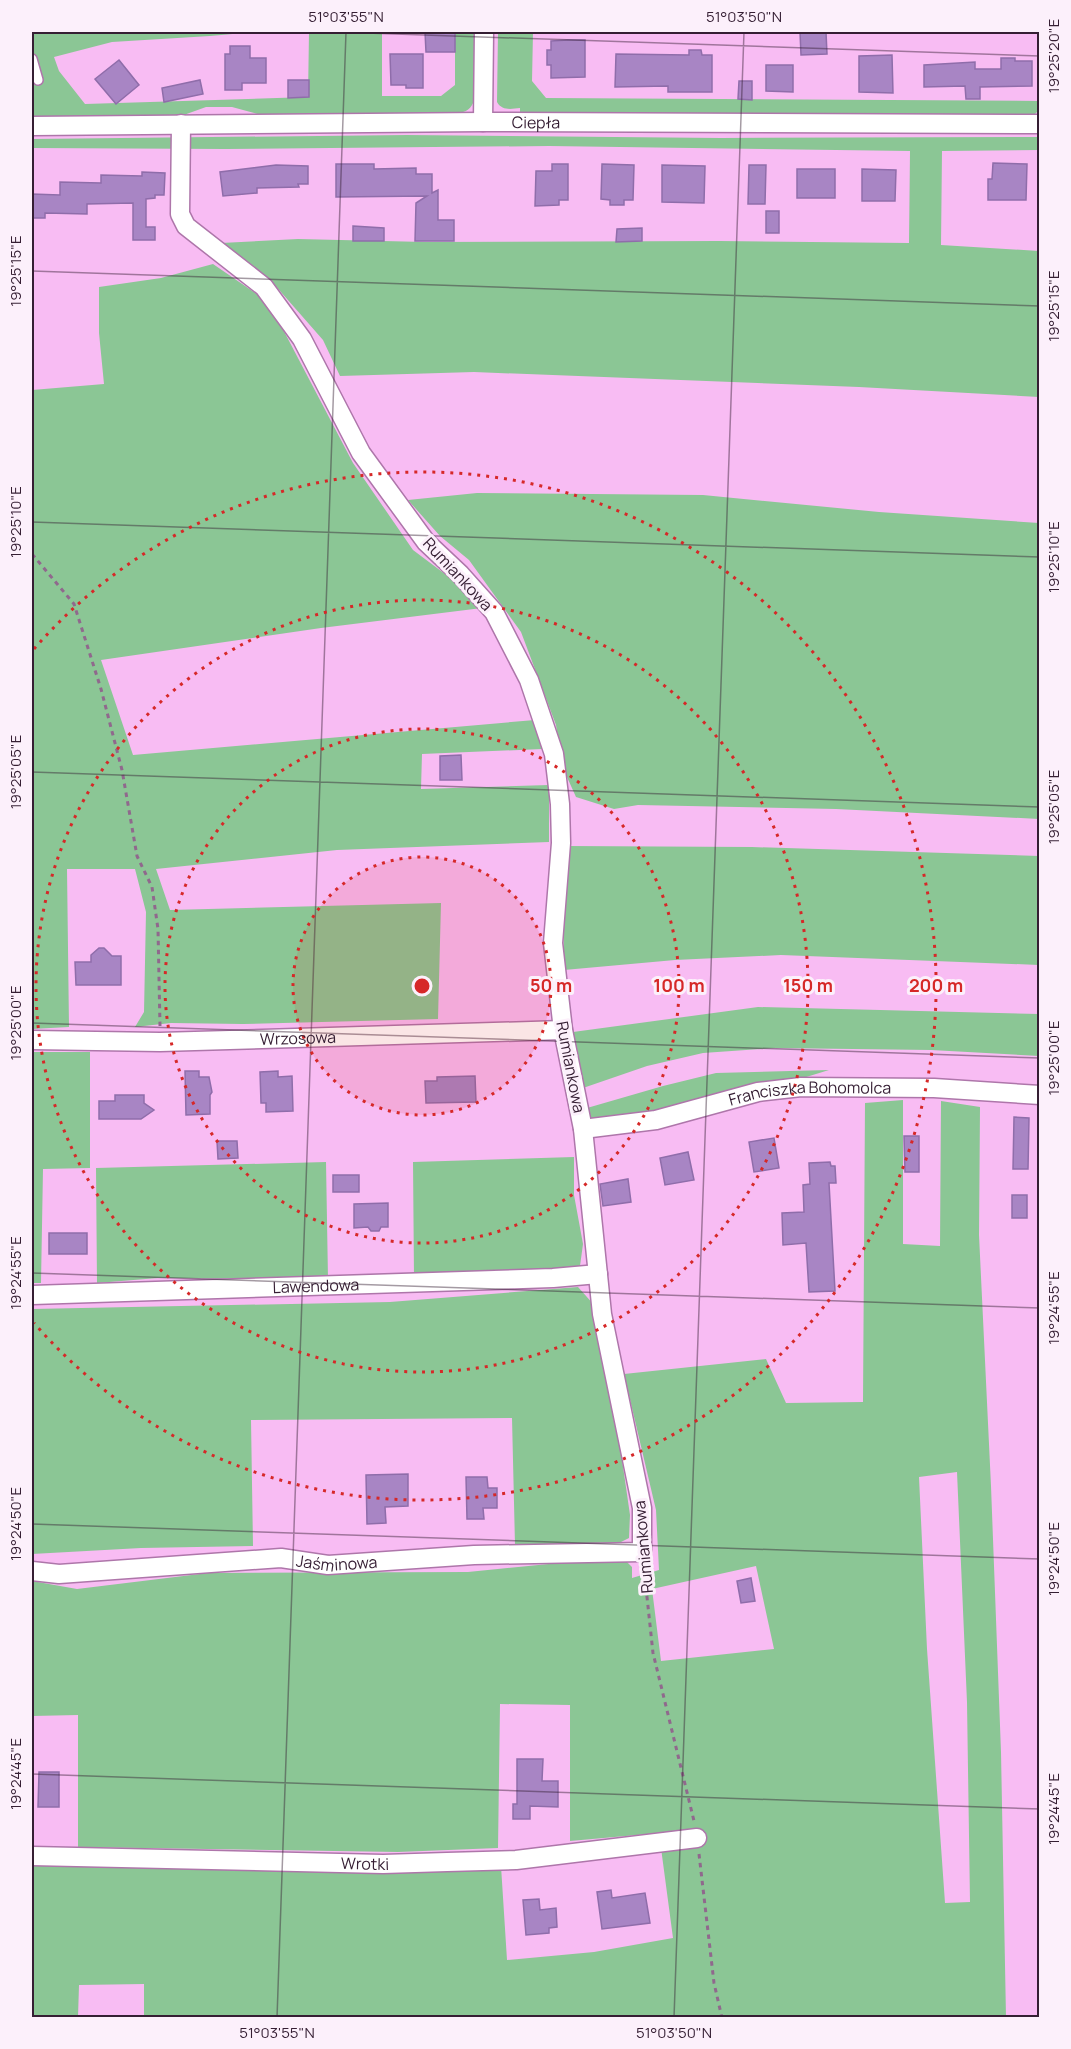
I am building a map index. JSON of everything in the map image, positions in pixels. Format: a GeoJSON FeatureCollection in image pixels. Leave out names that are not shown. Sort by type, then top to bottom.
{"type":"FeatureCollection","features":[{"type":"Feature","properties":{"kind":"street"},"geometry":{"type":"LineString","coordinates":[[483,122],[484,32]]}},
{"type":"Feature","properties":{"kind":"street","name":"Ciepła"},"geometry":{"type":"LineString","coordinates":[[32,126],[483,122],[1040,124]]}},
{"type":"Feature","properties":{"kind":"street","name":"Rumiankowa"},"geometry":{"type":"LineString","coordinates":[[182,124],[180,214],[186,226],[264,287],[302,339],[361,453],[426,542],[460,574],[494,612],[529,680],[554,754],[560,804],[561,843],[553,943],[563,1030],[583,1129],[602,1314],[642,1508],[642,1552]]}},
{"type":"Feature","properties":{"kind":"street","name":"Wrzosowa"},"geometry":{"type":"LineString","coordinates":[[32,1040],[160,1041],[563,1030]]}},
{"type":"Feature","properties":{"kind":"street","name":"Franciszka Bohomolca"},"geometry":{"type":"LineString","coordinates":[[583,1129],[656,1120],[758,1092],[801,1087],[934,1088],[1040,1095]]}},
{"type":"Feature","properties":{"kind":"street","name":"Lawendowa"},"geometry":{"type":"LineString","coordinates":[[32,1295],[541,1279],[598,1274]]}},
{"type":"Feature","properties":{"kind":"street","name":"Jaśminowa"},"geometry":{"type":"LineString","coordinates":[[32,1571],[59,1575],[281,1558],[328,1565],[474,1555],[642,1552]]}},
{"type":"Feature","properties":{"kind":"street","name":"Wrotki"},"geometry":{"type":"LineString","coordinates":[[32,1856],[383,1864],[447,1863],[516,1860],[697,1838]]}},
{"type":"Feature","properties":{"kind":"lane"},"geometry":{"type":"LineString","coordinates":[[32,59],[38,80]]}},
{"type":"Feature","properties":{"kind":"path"},"geometry":{"type":"LineString","coordinates":[[32,554],[74,604],[101,688],[122,770],[137,856],[152,887],[158,929],[160,1041]]}},
{"type":"Feature","properties":{"kind":"path","name":"Rumiankowa"},"geometry":{"type":"LineString","coordinates":[[642,1552],[653,1653],[697,1838],[714,1983],[722,2018]]}},
{"type":"Feature","properties":{"kind":"green space"},"geometry":{"type":"Polygon","coordinates":[[[32,32],[255,32],[112,42],[54,57],[59,71],[85,104],[308,97],[309,32],[382,32],[382,96],[441,96],[455,85],[455,32],[477,32],[475,97],[470,108],[460,113],[261,115],[232,107],[206,107],[181,116],[32,118],[32,32]]]}},
{"type":"Feature","properties":{"kind":"green space"},"geometry":{"type":"Polygon","coordinates":[[[498,32],[533,32],[532,81],[546,98],[1039,101],[1040,109],[1035,114],[1027,116],[520,113],[520,108],[504,108],[497,102],[498,32]]]}},
{"type":"Feature","properties":{"kind":"green space"},"geometry":{"type":"Polygon","coordinates":[[[407,135],[721,138],[1039,137],[1039,150],[942,151],[941,245],[1039,251],[1039,397],[859,387],[474,372],[340,376],[323,340],[273,283],[221,243],[298,239],[425,242],[909,243],[910,151],[549,146],[32,148],[32,139],[407,135]]]}},
{"type":"Feature","properties":{"kind":"green space"},"geometry":{"type":"Polygon","coordinates":[[[213,264],[258,295],[277,318],[353,463],[413,550],[461,586],[482,608],[321,628],[101,660],[133,755],[535,720],[542,749],[422,754],[421,789],[549,785],[549,842],[337,850],[156,869],[170,910],[441,903],[438,1019],[243,1024],[171,1023],[135,1027],[144,1012],[146,912],[135,869],[67,869],[69,1027],[32,1029],[32,390],[104,384],[99,333],[99,287],[161,278],[213,264]]]}},
{"type":"Feature","properties":{"kind":"green space"},"geometry":{"type":"Polygon","coordinates":[[[477,493],[703,495],[879,512],[1039,523],[1039,819],[836,809],[638,805],[614,809],[576,797],[562,766],[556,725],[521,632],[469,560],[440,536],[408,500],[477,493]]]}},
{"type":"Feature","properties":{"kind":"green space"},"geometry":{"type":"Polygon","coordinates":[[[567,846],[752,847],[1039,856],[1039,965],[781,955],[675,960],[564,970],[563,901],[567,846]]]}},
{"type":"Feature","properties":{"kind":"green space"},"geometry":{"type":"Polygon","coordinates":[[[758,1007],[1039,1014],[1039,1056],[931,1050],[775,1048],[703,1053],[647,1066],[583,1088],[573,1032],[758,1007]]]}},
{"type":"Feature","properties":{"kind":"green space"},"geometry":{"type":"Polygon","coordinates":[[[32,1052],[90,1052],[90,1168],[43,1169],[41,1283],[32,1283],[32,1052]]]}},
{"type":"Feature","properties":{"kind":"green space"},"geometry":{"type":"Polygon","coordinates":[[[829,1070],[803,1078],[636,1115],[591,1120],[587,1108],[716,1073],[829,1070]]]}},
{"type":"Feature","properties":{"kind":"green space"},"geometry":{"type":"Polygon","coordinates":[[[903,1100],[903,1244],[940,1246],[941,1101],[980,1107],[979,1235],[1001,1752],[1006,2017],[144,2018],[144,1984],[79,1985],[78,2017],[32,2017],[32,1864],[501,1866],[507,1960],[594,1952],[673,1938],[659,1833],[570,1841],[570,1705],[500,1704],[498,1848],[398,1852],[78,1847],[78,1715],[32,1716],[32,1581],[77,1589],[208,1573],[468,1572],[589,1560],[626,1561],[632,1567],[632,1578],[659,1570],[656,1510],[624,1374],[766,1359],[786,1403],[863,1402],[865,1103],[903,1100]],[[957,1472],[919,1477],[927,1649],[945,1903],[970,1902],[967,1702],[957,1472]],[[756,1566],[652,1589],[661,1661],[774,1649],[756,1566]]]}},
{"type":"Feature","properties":{"kind":"green space"},"geometry":{"type":"Polygon","coordinates":[[[574,1157],[574,1195],[583,1244],[580,1266],[414,1276],[413,1162],[574,1157]]]}},
{"type":"Feature","properties":{"kind":"green space"},"geometry":{"type":"Polygon","coordinates":[[[326,1162],[328,1279],[158,1278],[97,1283],[96,1168],[326,1162]]]}},
{"type":"Feature","properties":{"kind":"green space"},"geometry":{"type":"Polygon","coordinates":[[[578,1287],[595,1306],[610,1377],[630,1515],[629,1538],[611,1547],[515,1545],[512,1418],[251,1420],[253,1546],[141,1548],[32,1554],[32,1309],[390,1302],[578,1287]]]}},
{"type":"Feature","properties":{"kind":"building"},"geometry":{"type":"Polygon","coordinates":[[[425,32],[455,32],[455,52],[426,52],[425,32]]]}},
{"type":"Feature","properties":{"kind":"building"},"geometry":{"type":"Polygon","coordinates":[[[800,32],[826,32],[827,54],[801,55],[800,32]]]}},
{"type":"Feature","properties":{"kind":"building"},"geometry":{"type":"Polygon","coordinates":[[[585,40],[585,77],[551,78],[551,65],[547,65],[547,50],[551,50],[551,41],[585,40]]]}},
{"type":"Feature","properties":{"kind":"building"},"geometry":{"type":"Polygon","coordinates":[[[230,46],[250,46],[250,58],[266,58],[266,83],[242,83],[242,90],[225,90],[225,54],[230,54],[230,46]]]}},
{"type":"Feature","properties":{"kind":"building"},"geometry":{"type":"Polygon","coordinates":[[[689,50],[701,50],[702,55],[712,55],[712,92],[668,92],[668,86],[615,87],[616,54],[689,55],[689,50]]]}},
{"type":"Feature","properties":{"kind":"building"},"geometry":{"type":"Polygon","coordinates":[[[390,54],[423,54],[423,88],[391,85],[390,54]]]}},
{"type":"Feature","properties":{"kind":"building"},"geometry":{"type":"Polygon","coordinates":[[[892,55],[893,93],[859,92],[859,56],[892,55]]]}},
{"type":"Feature","properties":{"kind":"building"},"geometry":{"type":"Polygon","coordinates":[[[1001,58],[1032,61],[1032,86],[980,87],[980,99],[966,99],[965,86],[924,87],[924,65],[975,62],[975,69],[1001,69],[1001,58]]]}},
{"type":"Feature","properties":{"kind":"building"},"geometry":{"type":"Polygon","coordinates":[[[119,60],[139,85],[116,104],[95,79],[119,60]]]}},
{"type":"Feature","properties":{"kind":"building"},"geometry":{"type":"Polygon","coordinates":[[[766,65],[793,65],[793,92],[766,91],[766,65]]]}},
{"type":"Feature","properties":{"kind":"building"},"geometry":{"type":"Polygon","coordinates":[[[200,80],[203,94],[164,102],[162,88],[200,80]]]}},
{"type":"Feature","properties":{"kind":"building"},"geometry":{"type":"Polygon","coordinates":[[[288,80],[309,80],[309,97],[288,98],[288,80]]]}},
{"type":"Feature","properties":{"kind":"building"},"geometry":{"type":"Polygon","coordinates":[[[739,81],[752,81],[752,100],[738,99],[739,81]]]}},
{"type":"Feature","properties":{"kind":"building"},"geometry":{"type":"Polygon","coordinates":[[[993,163],[1027,164],[1026,200],[988,200],[988,179],[992,179],[993,163]]]}},
{"type":"Feature","properties":{"kind":"building"},"geometry":{"type":"Polygon","coordinates":[[[336,164],[374,164],[374,169],[416,168],[416,174],[432,174],[432,193],[438,190],[438,220],[454,220],[454,241],[415,241],[416,203],[427,196],[336,197],[336,164]]]}},
{"type":"Feature","properties":{"kind":"building"},"geometry":{"type":"Polygon","coordinates":[[[552,164],[568,164],[568,200],[559,200],[559,205],[535,206],[536,171],[552,171],[552,164]]]}},
{"type":"Feature","properties":{"kind":"building"},"geometry":{"type":"Polygon","coordinates":[[[602,164],[634,165],[633,200],[624,200],[624,205],[610,205],[610,200],[601,199],[602,164]]]}},
{"type":"Feature","properties":{"kind":"building"},"geometry":{"type":"Polygon","coordinates":[[[276,165],[308,166],[308,184],[298,184],[299,187],[257,188],[257,193],[223,196],[220,172],[276,165]]]}},
{"type":"Feature","properties":{"kind":"building"},"geometry":{"type":"Polygon","coordinates":[[[662,165],[705,166],[704,203],[662,202],[662,165]]]}},
{"type":"Feature","properties":{"kind":"building"},"geometry":{"type":"Polygon","coordinates":[[[749,165],[766,165],[765,204],[748,204],[749,165]]]}},
{"type":"Feature","properties":{"kind":"building"},"geometry":{"type":"Polygon","coordinates":[[[797,169],[835,169],[835,198],[797,198],[797,169]]]}},
{"type":"Feature","properties":{"kind":"building"},"geometry":{"type":"Polygon","coordinates":[[[862,169],[896,170],[895,201],[862,201],[862,169]]]}},
{"type":"Feature","properties":{"kind":"building"},"geometry":{"type":"Polygon","coordinates":[[[142,172],[165,173],[164,195],[155,195],[155,198],[146,199],[146,227],[155,227],[155,240],[133,240],[133,203],[87,204],[87,214],[45,213],[45,218],[32,218],[32,194],[60,195],[60,182],[101,183],[101,175],[142,176],[142,172]]]}},
{"type":"Feature","properties":{"kind":"building"},"geometry":{"type":"Polygon","coordinates":[[[766,211],[779,211],[779,233],[766,233],[766,211]]]}},
{"type":"Feature","properties":{"kind":"building"},"geometry":{"type":"Polygon","coordinates":[[[353,226],[384,228],[384,241],[353,241],[353,226]]]}},
{"type":"Feature","properties":{"kind":"building"},"geometry":{"type":"Polygon","coordinates":[[[642,228],[642,241],[616,242],[617,229],[642,228]]]}},
{"type":"Feature","properties":{"kind":"building"},"geometry":{"type":"Polygon","coordinates":[[[461,755],[462,780],[440,780],[440,756],[461,755]]]}},
{"type":"Feature","properties":{"kind":"building"},"geometry":{"type":"Polygon","coordinates":[[[99,948],[104,948],[112,956],[121,956],[121,985],[76,985],[75,962],[91,962],[91,955],[99,948]]]}},
{"type":"Feature","properties":{"kind":"building"},"geometry":{"type":"Polygon","coordinates":[[[185,1071],[199,1071],[199,1077],[209,1077],[212,1092],[210,1114],[186,1115],[185,1071]]]}},
{"type":"Feature","properties":{"kind":"building"},"geometry":{"type":"Polygon","coordinates":[[[278,1071],[278,1077],[292,1076],[293,1111],[266,1112],[266,1103],[261,1103],[260,1072],[278,1071]]]}},
{"type":"Feature","properties":{"kind":"building"},"geometry":{"type":"Polygon","coordinates":[[[475,1076],[476,1102],[426,1103],[425,1081],[437,1081],[437,1077],[475,1076]]]}},
{"type":"Feature","properties":{"kind":"building"},"geometry":{"type":"Polygon","coordinates":[[[115,1095],[144,1095],[144,1103],[154,1110],[141,1119],[99,1119],[99,1101],[115,1101],[115,1095]]]}},
{"type":"Feature","properties":{"kind":"building"},"geometry":{"type":"Polygon","coordinates":[[[1014,1117],[1029,1118],[1028,1169],[1013,1169],[1014,1117]]]}},
{"type":"Feature","properties":{"kind":"building"},"geometry":{"type":"Polygon","coordinates":[[[904,1136],[919,1136],[919,1172],[905,1172],[904,1136]]]}},
{"type":"Feature","properties":{"kind":"building"},"geometry":{"type":"Polygon","coordinates":[[[774,1138],[779,1168],[754,1172],[749,1142],[774,1138]]]}},
{"type":"Feature","properties":{"kind":"building"},"geometry":{"type":"Polygon","coordinates":[[[217,1141],[237,1141],[238,1158],[218,1159],[217,1141]]]}},
{"type":"Feature","properties":{"kind":"building"},"geometry":{"type":"Polygon","coordinates":[[[688,1152],[694,1180],[665,1185],[660,1158],[688,1152]]]}},
{"type":"Feature","properties":{"kind":"building"},"geometry":{"type":"Polygon","coordinates":[[[830,1162],[831,1166],[835,1166],[836,1183],[829,1183],[835,1291],[809,1292],[806,1243],[783,1245],[782,1213],[804,1212],[803,1185],[810,1184],[809,1163],[830,1162]]]}},
{"type":"Feature","properties":{"kind":"building"},"geometry":{"type":"Polygon","coordinates":[[[333,1175],[359,1175],[359,1192],[333,1192],[333,1175]]]}},
{"type":"Feature","properties":{"kind":"building"},"geometry":{"type":"Polygon","coordinates":[[[628,1179],[631,1202],[603,1206],[600,1184],[628,1179]]]}},
{"type":"Feature","properties":{"kind":"building"},"geometry":{"type":"Polygon","coordinates":[[[1012,1195],[1027,1195],[1027,1218],[1012,1218],[1012,1195]]]}},
{"type":"Feature","properties":{"kind":"building"},"geometry":{"type":"Polygon","coordinates":[[[388,1203],[388,1227],[381,1227],[379,1231],[371,1231],[368,1227],[354,1228],[354,1204],[388,1203]]]}},
{"type":"Feature","properties":{"kind":"building"},"geometry":{"type":"Polygon","coordinates":[[[49,1233],[87,1233],[87,1254],[49,1254],[49,1233]]]}},
{"type":"Feature","properties":{"kind":"building"},"geometry":{"type":"Polygon","coordinates":[[[408,1474],[408,1506],[385,1507],[386,1523],[367,1524],[366,1475],[408,1474]]]}},
{"type":"Feature","properties":{"kind":"building"},"geometry":{"type":"Polygon","coordinates":[[[466,1477],[487,1477],[488,1488],[497,1488],[497,1508],[483,1508],[484,1519],[467,1519],[466,1477]]]}},
{"type":"Feature","properties":{"kind":"building"},"geometry":{"type":"Polygon","coordinates":[[[751,1578],[755,1601],[741,1603],[737,1581],[751,1578]]]}},
{"type":"Feature","properties":{"kind":"building"},"geometry":{"type":"Polygon","coordinates":[[[517,1759],[543,1759],[542,1781],[558,1781],[558,1807],[530,1806],[530,1819],[513,1819],[513,1804],[517,1804],[517,1759]]]}},
{"type":"Feature","properties":{"kind":"building"},"geometry":{"type":"Polygon","coordinates":[[[39,1772],[59,1772],[59,1807],[38,1807],[39,1772]]]}},
{"type":"Feature","properties":{"kind":"building"},"geometry":{"type":"Polygon","coordinates":[[[611,1890],[612,1898],[645,1893],[650,1923],[602,1929],[597,1892],[611,1890]]]}},
{"type":"Feature","properties":{"kind":"building"},"geometry":{"type":"Polygon","coordinates":[[[539,1899],[540,1910],[556,1908],[557,1927],[549,1928],[549,1933],[526,1935],[523,1900],[539,1899]]]}}]}
